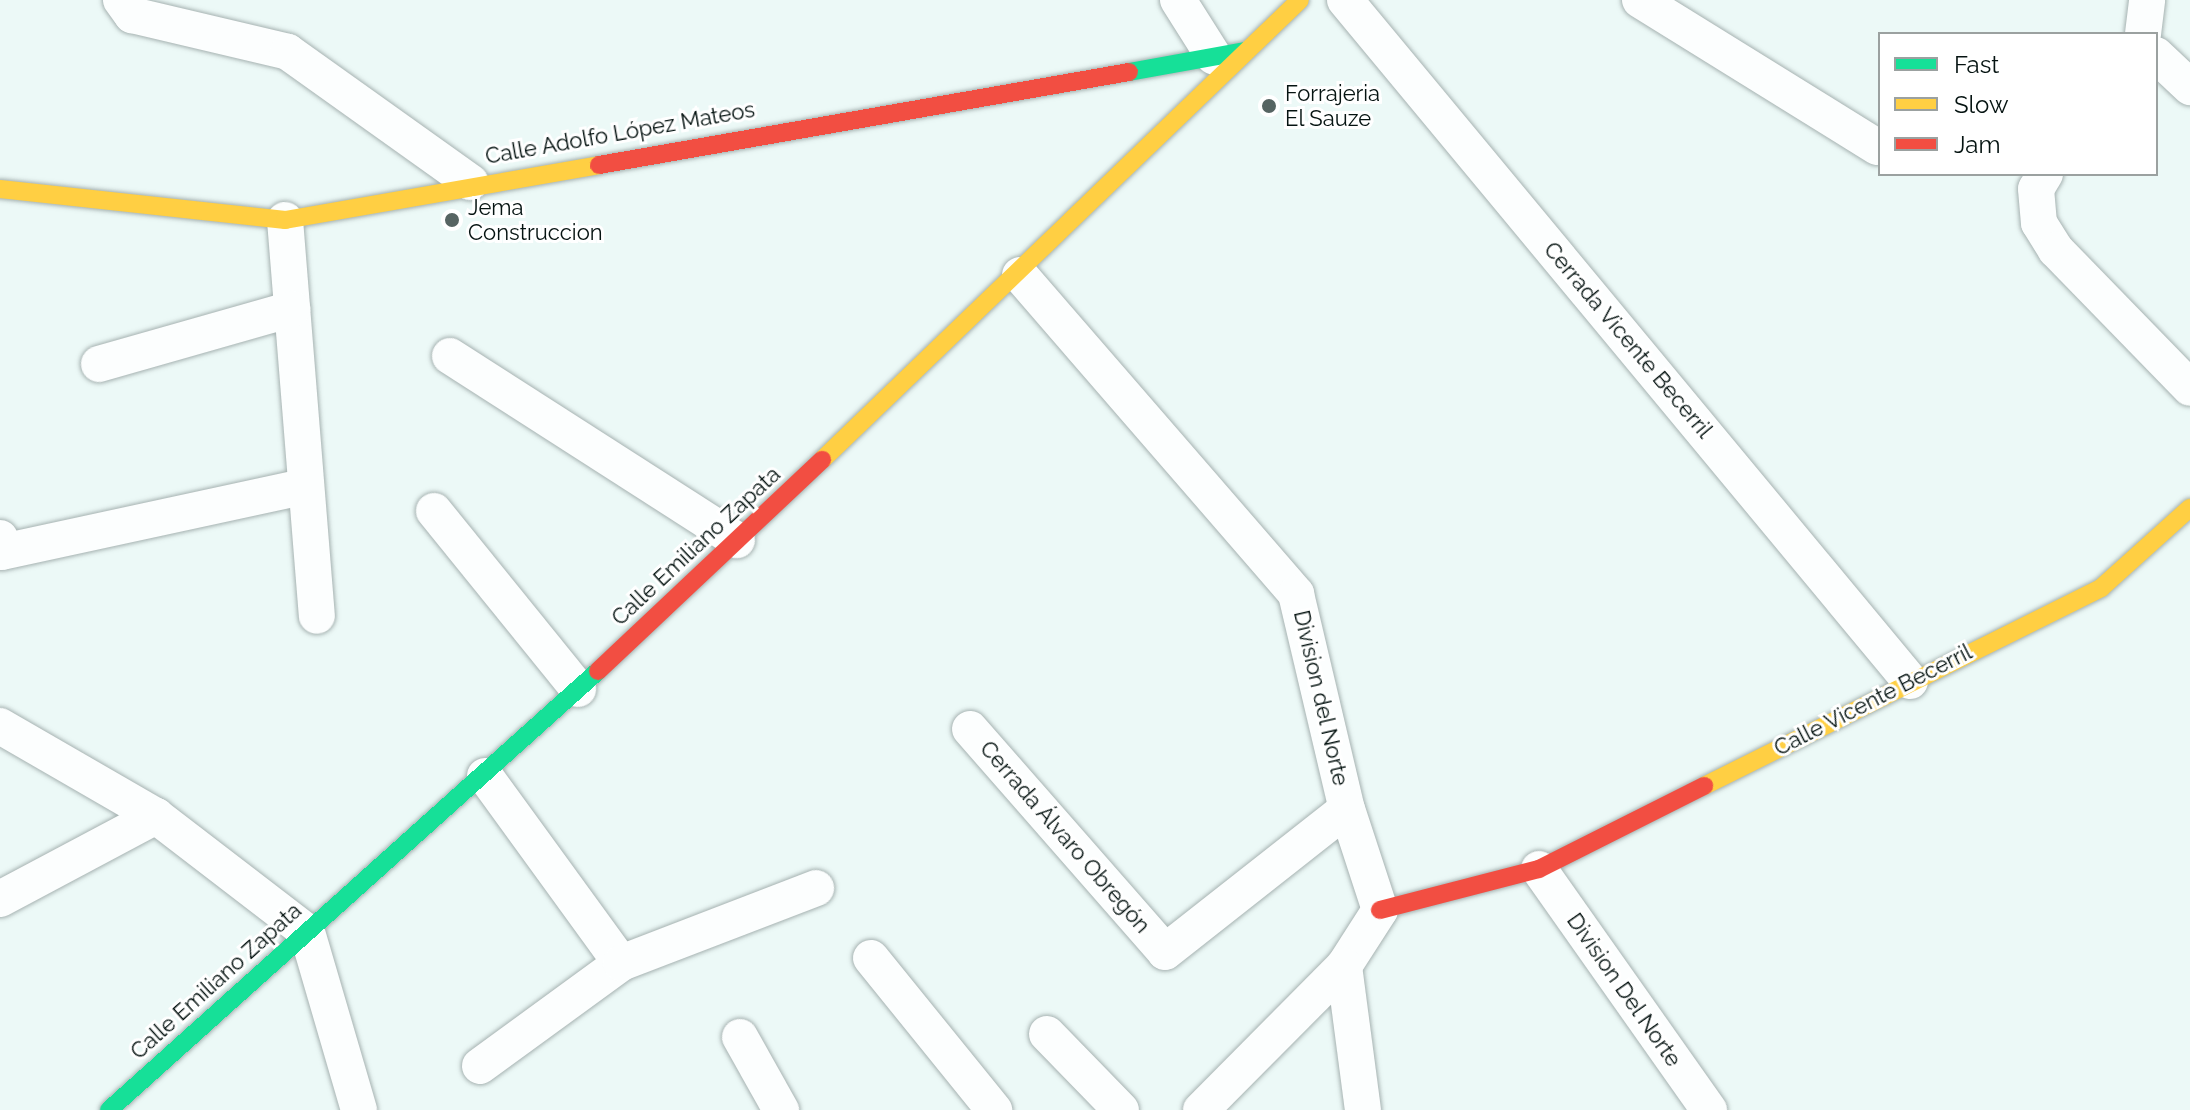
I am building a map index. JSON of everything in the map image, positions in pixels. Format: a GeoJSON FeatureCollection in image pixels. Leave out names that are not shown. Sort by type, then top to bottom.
{"type":"FeatureCollection","features":[{"type":"Feature","properties":{"kind":"street"},"geometry":{"type":"LineString","coordinates":[[121,0],[132,15],[288,52],[470,182]]}},
{"type":"Feature","properties":{"kind":"street"},"geometry":{"type":"LineString","coordinates":[[1178,0],[1230,54]]}},
{"type":"Feature","properties":{"kind":"street","name":"Calle Emiliano Zapata"},"geometry":{"type":"LineString","coordinates":[[109,1110],[485,776],[1020,275],[1230,54],[1300,0]]}},
{"type":"Feature","properties":{"kind":"street","name":"Cerrada Vicente Becerril"},"geometry":{"type":"LineString","coordinates":[[1345,0],[1910,681]]}},
{"type":"Feature","properties":{"kind":"street"},"geometry":{"type":"LineString","coordinates":[[1640,0],[1877,147]]}},
{"type":"Feature","properties":{"kind":"street"},"geometry":{"type":"LineString","coordinates":[[2143,32],[2147,0]]}},
{"type":"Feature","properties":{"kind":"street","name":"Calle Adolfo López Mateos"},"geometry":{"type":"LineString","coordinates":[[0,189],[285,220],[470,182],[1230,54]]}},
{"type":"Feature","properties":{"kind":"street"},"geometry":{"type":"LineString","coordinates":[[2158,57],[2190,87]]}},
{"type":"Feature","properties":{"kind":"street"},"geometry":{"type":"LineString","coordinates":[[2044,176],[2036,189],[2039,223],[2056,250],[2190,388]]}},
{"type":"Feature","properties":{"kind":"street"},"geometry":{"type":"LineString","coordinates":[[285,220],[317,616]]}},
{"type":"Feature","properties":{"kind":"street","name":"Division del Norte"},"geometry":{"type":"LineString","coordinates":[[1020,275],[1296,594],[1347,809],[1380,910]]}},
{"type":"Feature","properties":{"kind":"street"},"geometry":{"type":"LineString","coordinates":[[99,364],[292,309]]}},
{"type":"Feature","properties":{"kind":"street"},"geometry":{"type":"LineString","coordinates":[[450,356],[737,540]]}},
{"type":"Feature","properties":{"kind":"street"},"geometry":{"type":"LineString","coordinates":[[0,538],[2,552],[306,486]]}},
{"type":"Feature","properties":{"kind":"street","name":"Calle Vicente Becerril"},"geometry":{"type":"LineString","coordinates":[[1539,869],[2101,588],[2190,508]]}},
{"type":"Feature","properties":{"kind":"street"},"geometry":{"type":"LineString","coordinates":[[434,511],[578,689]]}},
{"type":"Feature","properties":{"kind":"street"},"geometry":{"type":"LineString","coordinates":[[0,726],[156,816],[307,932],[359,1110]]}},
{"type":"Feature","properties":{"kind":"street","name":"Cerrada Álvaro Obregón"},"geometry":{"type":"LineString","coordinates":[[970,729],[1165,952],[1347,809]]}},
{"type":"Feature","properties":{"kind":"street"},"geometry":{"type":"LineString","coordinates":[[485,776],[621,963]]}},
{"type":"Feature","properties":{"kind":"street"},"geometry":{"type":"LineString","coordinates":[[0,899],[156,816]]}},
{"type":"Feature","properties":{"kind":"street"},"geometry":{"type":"LineString","coordinates":[[1201,1110],[1344,966],[1380,910],[1539,869]]}},
{"type":"Feature","properties":{"kind":"street","name":"Division Del Norte"},"geometry":{"type":"LineString","coordinates":[[1539,869],[1709,1110]]}},
{"type":"Feature","properties":{"kind":"street"},"geometry":{"type":"LineString","coordinates":[[480,1066],[621,963],[816,888]]}},
{"type":"Feature","properties":{"kind":"street"},"geometry":{"type":"LineString","coordinates":[[871,958],[994,1110]]}},
{"type":"Feature","properties":{"kind":"street"},"geometry":{"type":"LineString","coordinates":[[1344,966],[1363,1110]]}},
{"type":"Feature","properties":{"kind":"street"},"geometry":{"type":"LineString","coordinates":[[1047,1034],[1121,1110]]}},
{"type":"Feature","properties":{"kind":"street"},"geometry":{"type":"LineString","coordinates":[[740,1037],[781,1110]]}},
{"type":"Feature","properties":{"kind":"traffic: fast"},"geometry":{"type":"LineString","coordinates":[[1129,72],[1246,51]]}},
{"type":"Feature","properties":{"kind":"traffic: fast"},"geometry":{"type":"LineString","coordinates":[[109,1110],[598,671]]}},
{"type":"Feature","properties":{"kind":"traffic: slow"},"geometry":{"type":"LineString","coordinates":[[822,460],[1300,0]]}},
{"type":"Feature","properties":{"kind":"traffic: slow"},"geometry":{"type":"LineString","coordinates":[[0,189],[285,220],[599,165]]}},
{"type":"Feature","properties":{"kind":"traffic: slow"},"geometry":{"type":"LineString","coordinates":[[1704,786],[2101,588],[2190,508]]}},
{"type":"Feature","properties":{"kind":"traffic: jam"},"geometry":{"type":"LineString","coordinates":[[599,165],[1129,72]]}},
{"type":"Feature","properties":{"kind":"traffic: jam"},"geometry":{"type":"LineString","coordinates":[[598,671],[822,460]]}},
{"type":"Feature","properties":{"kind":"traffic: jam"},"geometry":{"type":"LineString","coordinates":[[1380,910],[1539,869],[1704,786]]}},
{"type":"Feature","properties":{"kind":"place","name":"Forrajeria El Sauze"},"geometry":{"type":"Point","coordinates":[1269,106]}},
{"type":"Feature","properties":{"kind":"place","name":"Jema Construccion"},"geometry":{"type":"Point","coordinates":[452,220]}}]}
